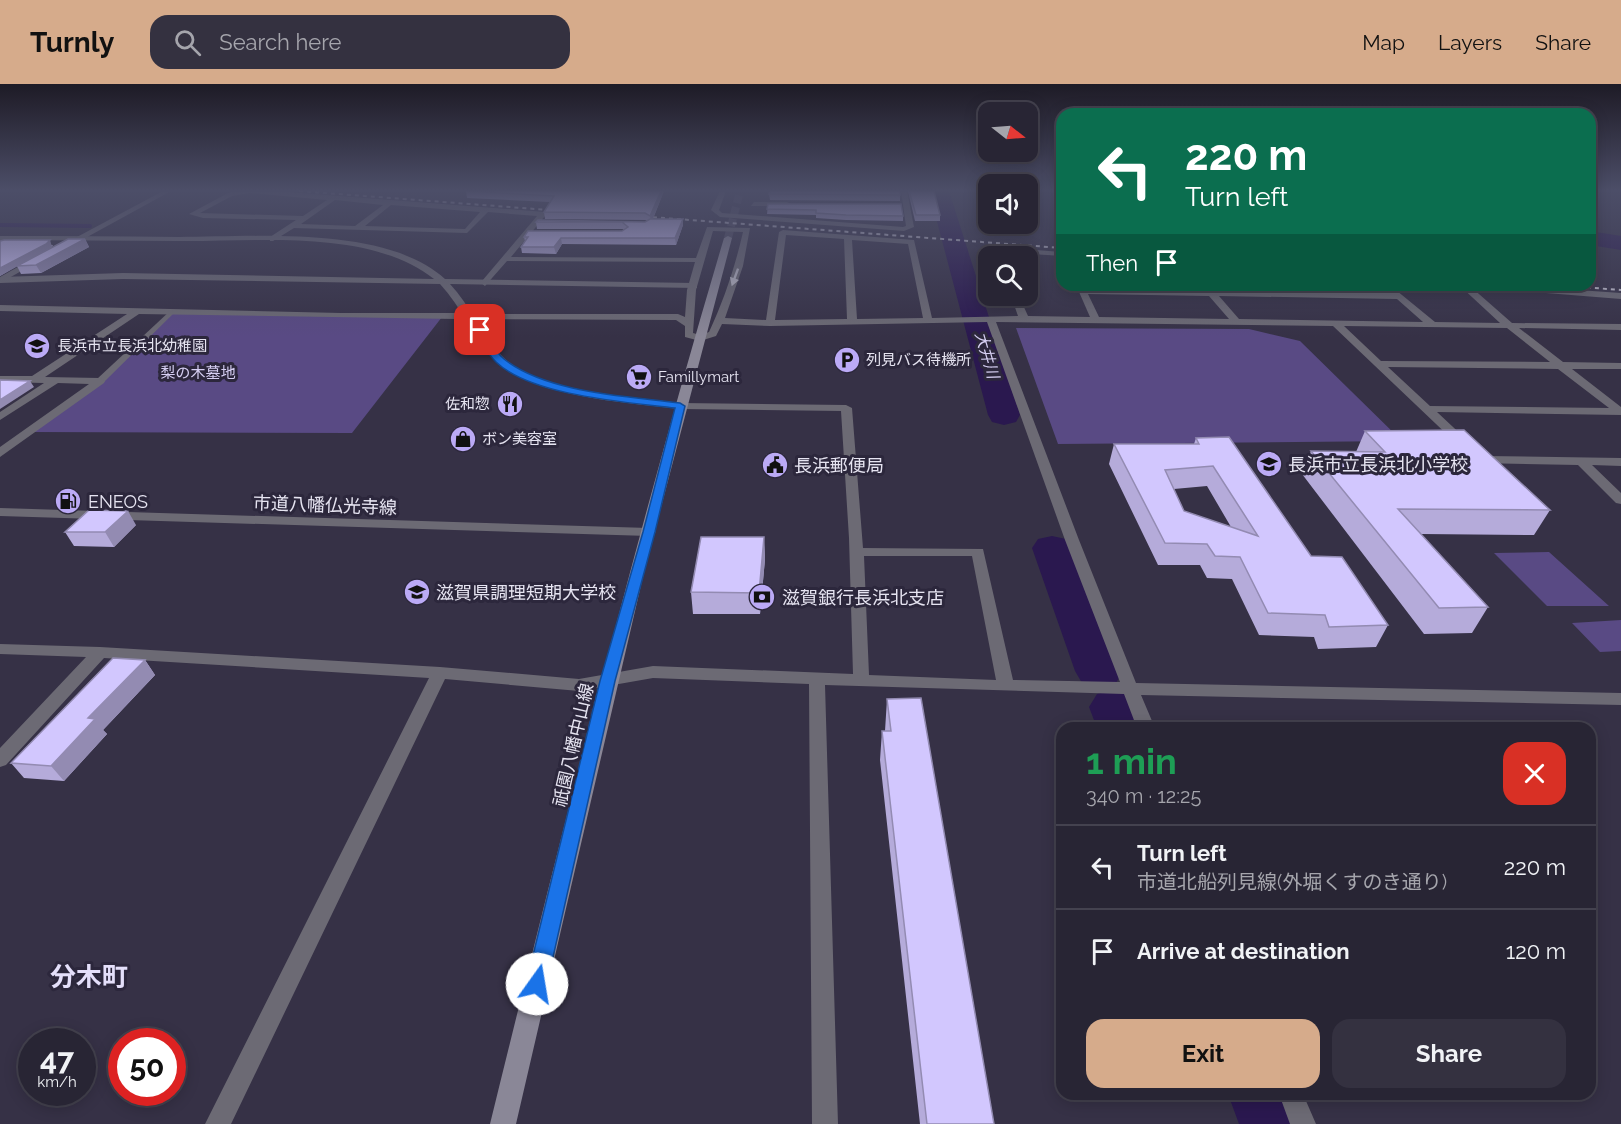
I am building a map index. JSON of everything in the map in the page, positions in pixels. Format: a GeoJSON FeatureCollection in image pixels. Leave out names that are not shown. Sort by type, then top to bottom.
{"type":"FeatureCollection","features":[{"type":"Feature","properties":{"kind":"main road","name":"祇園八幡中山線"},"geometry":{"type":"LineString","coordinates":[[504,1124],[608,681],[649,532],[680,406],[695,332],[727,240]]}},
{"type":"Feature","properties":{"kind":"street"},"geometry":{"type":"LineString","coordinates":[[62,247],[75,240]]}},
{"type":"Feature","properties":{"kind":"street"},"geometry":{"type":"LineString","coordinates":[[286,240],[320,241],[394,254],[415,262],[445,281],[499,360],[524,375],[572,392],[680,406],[846,408],[857,552],[861,681]]}},
{"type":"Feature","properties":{"kind":"street"},"geometry":{"type":"LineString","coordinates":[[485,283],[521,240]]}},
{"type":"Feature","properties":{"kind":"street"},"geometry":{"type":"LineString","coordinates":[[695,332],[688,313],[707,240]]}},
{"type":"Feature","properties":{"kind":"street"},"geometry":{"type":"LineString","coordinates":[[470,316],[678,317],[695,332],[712,334],[739,266],[745,240]]}},
{"type":"Feature","properties":{"kind":"street"},"geometry":{"type":"LineString","coordinates":[[770,323],[782,240]]}},
{"type":"Feature","properties":{"kind":"street"},"geometry":{"type":"LineString","coordinates":[[848,240],[852,321]]}},
{"type":"Feature","properties":{"kind":"street"},"geometry":{"type":"LineString","coordinates":[[880,240],[911,242],[928,319]]}},
{"type":"Feature","properties":{"kind":"street"},"geometry":{"type":"LineString","coordinates":[[1038,252],[1056,254]]}},
{"type":"Feature","properties":{"kind":"street"},"geometry":{"type":"LineString","coordinates":[[0,280],[42,258]]}},
{"type":"Feature","properties":{"kind":"street"},"geometry":{"type":"LineString","coordinates":[[505,259],[700,260]]}},
{"type":"Feature","properties":{"kind":"street"},"geometry":{"type":"LineString","coordinates":[[0,280],[123,276],[694,286]]}},
{"type":"Feature","properties":{"kind":"street"},"geometry":{"type":"LineString","coordinates":[[1082,291],[1096,320]]}},
{"type":"Feature","properties":{"kind":"street"},"geometry":{"type":"LineString","coordinates":[[1146,291],[1398,296]]}},
{"type":"Feature","properties":{"kind":"street"},"geometry":{"type":"LineString","coordinates":[[1210,291],[1237,324]]}},
{"type":"Feature","properties":{"kind":"street"},"geometry":{"type":"LineString","coordinates":[[1393,291],[1433,325]]}},
{"type":"Feature","properties":{"kind":"street"},"geometry":{"type":"LineString","coordinates":[[1470,291],[1510,326],[1621,412]]}},
{"type":"Feature","properties":{"kind":"street"},"geometry":{"type":"LineString","coordinates":[[1554,291],[1621,296]]}},
{"type":"Feature","properties":{"kind":"street"},"geometry":{"type":"LineString","coordinates":[[1019,306],[1024,319]]}},
{"type":"Feature","properties":{"kind":"street"},"geometry":{"type":"LineString","coordinates":[[0,308],[341,316],[456,316]]}},
{"type":"Feature","properties":{"kind":"street"},"geometry":{"type":"LineString","coordinates":[[35,380],[137,310]]}},
{"type":"Feature","properties":{"kind":"street"},"geometry":{"type":"LineString","coordinates":[[988,319],[1144,722]]}},
{"type":"Feature","properties":{"kind":"street"},"geometry":{"type":"LineString","coordinates":[[719,321],[770,323],[1024,319],[1237,324],[1621,327]]}},
{"type":"Feature","properties":{"kind":"street"},"geometry":{"type":"LineString","coordinates":[[1336,324],[1481,460],[1621,462]]}},
{"type":"Feature","properties":{"kind":"street"},"geometry":{"type":"LineString","coordinates":[[1379,364],[1621,366]]}},
{"type":"Feature","properties":{"kind":"street"},"geometry":{"type":"LineString","coordinates":[[0,417],[56,380]]}},
{"type":"Feature","properties":{"kind":"street"},"geometry":{"type":"LineString","coordinates":[[3,381],[100,381]]}},
{"type":"Feature","properties":{"kind":"street"},"geometry":{"type":"LineString","coordinates":[[0,453],[100,381]]}},
{"type":"Feature","properties":{"kind":"street"},"geometry":{"type":"LineString","coordinates":[[1426,409],[1621,412]]}},
{"type":"Feature","properties":{"kind":"street"},"geometry":{"type":"LineString","coordinates":[[1582,462],[1621,500]]}},
{"type":"Feature","properties":{"kind":"street","name":"市道八幡仏光寺線"},"geometry":{"type":"LineString","coordinates":[[0,512],[649,532]]}},
{"type":"Feature","properties":{"kind":"street"},"geometry":{"type":"LineString","coordinates":[[857,552],[978,552],[1006,686]]}},
{"type":"Feature","properties":{"kind":"street"},"geometry":{"type":"LineString","coordinates":[[0,649],[100,652],[440,673],[579,685],[653,672],[1006,686],[1621,699]]}},
{"type":"Feature","properties":{"kind":"street"},"geometry":{"type":"LineString","coordinates":[[0,760],[100,652]]}},
{"type":"Feature","properties":{"kind":"street"},"geometry":{"type":"LineString","coordinates":[[218,1124],[440,673]]}},
{"type":"Feature","properties":{"kind":"street"},"geometry":{"type":"LineString","coordinates":[[817,678],[825,1124]]}},
{"type":"Feature","properties":{"kind":"street"},"geometry":{"type":"LineString","coordinates":[[1293,1100],[1303,1124]]}},
{"type":"Feature","properties":{"kind":"lane"},"geometry":{"type":"LineString","coordinates":[[100,381],[173,311]]}},
{"type":"Feature","properties":{"kind":"green space","name":"梨の木墓地"},"geometry":{"type":"Polygon","coordinates":[[[174,312],[442,317],[352,433],[30,432],[98,385],[174,312]]]}},
{"type":"Feature","properties":{"kind":"green space"},"geometry":{"type":"Polygon","coordinates":[[[1016,328],[1249,329],[1300,341],[1402,441],[1058,444],[1016,328]]]}},
{"type":"Feature","properties":{"kind":"green space"},"geometry":{"type":"Polygon","coordinates":[[[1549,552],[1609,606],[1547,606],[1494,553],[1549,552]]]}},
{"type":"Feature","properties":{"kind":"green space"},"geometry":{"type":"Polygon","coordinates":[[[1621,620],[1621,651],[1600,652],[1572,623],[1621,620]]]}},
{"type":"Feature","properties":{"kind":"building"},"geometry":{"type":"Polygon","coordinates":[[[50,240],[48,242],[50,242],[0,268],[0,241],[50,240]]]}},
{"type":"Feature","properties":{"kind":"building"},"geometry":{"type":"Polygon","coordinates":[[[67,240],[84,240],[36,265],[17,266],[67,240]]]}},
{"type":"Feature","properties":{"kind":"building"},"geometry":{"type":"Polygon","coordinates":[[[526,240],[560,240],[554,247],[521,247],[526,240]]]}},
{"type":"Feature","properties":{"kind":"building"},"geometry":{"type":"Polygon","coordinates":[[[0,380],[30,381],[0,400],[0,380]]]}},
{"type":"Feature","properties":{"kind":"building"},"geometry":{"type":"Polygon","coordinates":[[[1464,430],[1550,510],[1398,509],[1488,607],[1439,608],[1311,451],[1385,452],[1365,431],[1464,430]]]}},
{"type":"Feature","properties":{"kind":"building"},"geometry":{"type":"Polygon","coordinates":[[[1229,437],[1311,556],[1342,557],[1388,625],[1329,627],[1325,615],[1268,613],[1240,557],[1215,556],[1207,544],[1165,543],[1114,444],[1199,444],[1196,438],[1229,437]],[[1213,466],[1165,470],[1184,511],[1258,536],[1213,466]]]}},
{"type":"Feature","properties":{"kind":"building"},"geometry":{"type":"Polygon","coordinates":[[[89,510],[128,511],[105,532],[65,532],[89,510]]]}},
{"type":"Feature","properties":{"kind":"building"},"geometry":{"type":"Polygon","coordinates":[[[701,537],[764,537],[759,593],[691,592],[701,537]]]}},
{"type":"Feature","properties":{"kind":"building"},"geometry":{"type":"Polygon","coordinates":[[[113,658],[145,660],[88,718],[95,719],[51,766],[11,763],[113,658]]]}},
{"type":"Feature","properties":{"kind":"building"},"geometry":{"type":"Polygon","coordinates":[[[921,698],[994,1124],[927,1124],[882,731],[891,731],[887,699],[921,698]]]}},
{"type":"Feature","properties":{"kind":"waterway","name":"大井川"},"geometry":{"type":"LineString","coordinates":[[953,240],[1004,415]]}},
{"type":"Feature","properties":{"kind":"waterway"},"geometry":{"type":"LineString","coordinates":[[1600,240],[1621,243]]}},
{"type":"Feature","properties":{"kind":"waterway","name":"大井川"},"geometry":{"type":"LineString","coordinates":[[1052,548],[1099,671]]}},
{"type":"Feature","properties":{"kind":"waterway","name":"大井川"},"geometry":{"type":"LineString","coordinates":[[1114,707],[1120,722]]}},
{"type":"Feature","properties":{"kind":"waterway","name":"大井川"},"geometry":{"type":"LineString","coordinates":[[1266,1100],[1276,1124]]}},
{"type":"Feature","properties":{"kind":"railway"},"geometry":{"type":"LineString","coordinates":[[950,240],[1056,248]]}},
{"type":"Feature","properties":{"kind":"railway"},"geometry":{"type":"LineString","coordinates":[[1596,288],[1621,290]]}},
{"type":"Feature","properties":{"kind":"place","name":"長浜市立長浜北幼稚園"},"geometry":{"type":"Point","coordinates":[37,346]}},
{"type":"Feature","properties":{"kind":"place","name":"列見バス待機所"},"geometry":{"type":"Point","coordinates":[847,360]}},
{"type":"Feature","properties":{"kind":"place","name":"Famillymart"},"geometry":{"type":"Point","coordinates":[639,377]}},
{"type":"Feature","properties":{"kind":"place","name":"佐和惣"},"geometry":{"type":"Point","coordinates":[510,404]}},
{"type":"Feature","properties":{"kind":"place","name":"ボン美容室"},"geometry":{"type":"Point","coordinates":[463,439]}},
{"type":"Feature","properties":{"kind":"place","name":"長浜市立長浜北小学校"},"geometry":{"type":"Point","coordinates":[1269,464]}},
{"type":"Feature","properties":{"kind":"place","name":"長浜郵便局"},"geometry":{"type":"Point","coordinates":[775,465]}},
{"type":"Feature","properties":{"kind":"place","name":"ENEOS"},"geometry":{"type":"Point","coordinates":[68,501]}},
{"type":"Feature","properties":{"kind":"place","name":"滋賀県調理短期大学校"},"geometry":{"type":"Point","coordinates":[417,592]}},
{"type":"Feature","properties":{"kind":"place","name":"滋賀銀行長浜北支店"},"geometry":{"type":"Point","coordinates":[762,597]}},
{"type":"Feature","properties":{"kind":"district","name":"分木町"},"geometry":{"type":"Point","coordinates":[89,977]}},
{"type":"Feature","properties":{"kind":"route"},"geometry":{"type":"LineString","coordinates":[[480,330],[499,360],[524,375],[572,392],[680,406],[649,532],[608,681],[537,984]]}}]}
